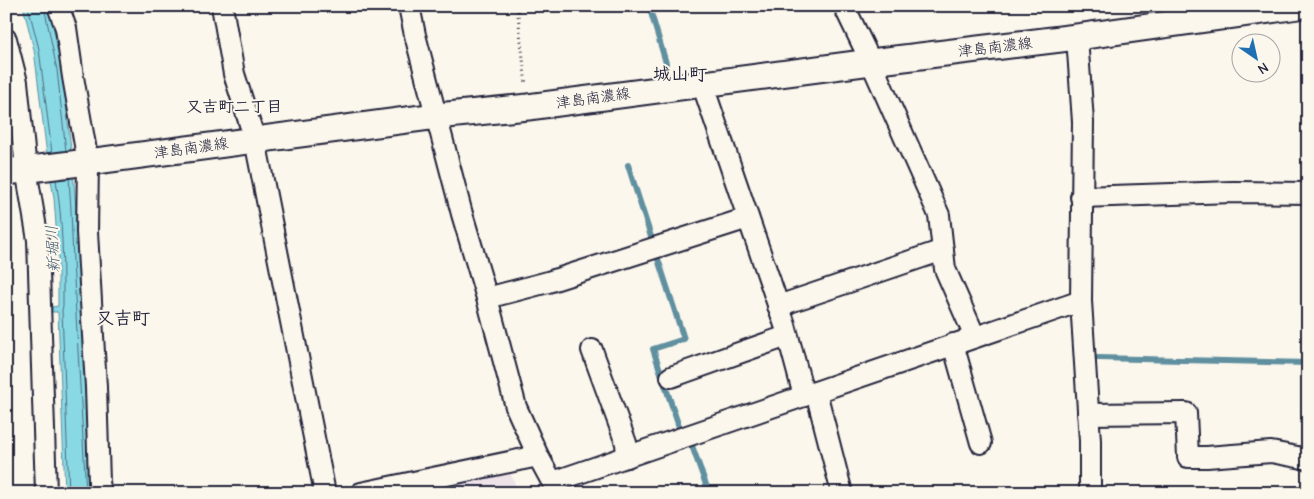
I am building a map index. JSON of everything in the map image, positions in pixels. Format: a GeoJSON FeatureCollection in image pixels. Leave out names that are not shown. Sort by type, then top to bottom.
{"type":"FeatureCollection","features":[{"type":"Feature","properties":{"kind":"main road","name":"津島南濃線"},"geometry":{"type":"LineString","coordinates":[[25,170],[437,116],[1077,37],[1220,11],[1298,6]]}},
{"type":"Feature","properties":{"kind":"street"},"geometry":{"type":"LineString","coordinates":[[58,6],[66,28],[83,163],[101,493]]}},
{"type":"Feature","properties":{"kind":"street"},"geometry":{"type":"LineString","coordinates":[[222,6],[234,74],[255,140],[325,493]]}},
{"type":"Feature","properties":{"kind":"street"},"geometry":{"type":"LineString","coordinates":[[409,6],[462,214],[516,406],[538,456],[555,488],[627,457],[1081,300]]}},
{"type":"Feature","properties":{"kind":"street"},"geometry":{"type":"LineString","coordinates":[[844,6],[939,215],[946,268],[976,337]]}},
{"type":"Feature","properties":{"kind":"street"},"geometry":{"type":"LineString","coordinates":[[1077,37],[1083,122],[1081,300],[1090,441],[1090,493]]}},
{"type":"Feature","properties":{"kind":"street"},"geometry":{"type":"LineString","coordinates":[[6,39],[17,82],[25,170],[38,240],[46,493]]}},
{"type":"Feature","properties":{"kind":"street"},"geometry":{"type":"LineString","coordinates":[[702,83],[788,336],[810,394],[842,493]]}},
{"type":"Feature","properties":{"kind":"street"},"geometry":{"type":"LineString","coordinates":[[1081,197],[1234,192],[1308,193]]}},
{"type":"Feature","properties":{"kind":"street"},"geometry":{"type":"LineString","coordinates":[[486,298],[548,282],[748,218]]}},
{"type":"Feature","properties":{"kind":"street"},"geometry":{"type":"LineString","coordinates":[[778,306],[943,250]]}},
{"type":"Feature","properties":{"kind":"street"},"geometry":{"type":"LineString","coordinates":[[671,377],[788,336]]}},
{"type":"Feature","properties":{"kind":"street"},"geometry":{"type":"LineString","coordinates":[[953,344],[981,443]]}},
{"type":"Feature","properties":{"kind":"street"},"geometry":{"type":"LineString","coordinates":[[592,350],[626,443],[627,457]]}},
{"type":"Feature","properties":{"kind":"street"},"geometry":{"type":"LineString","coordinates":[[1088,414],[1186,413],[1188,457],[1271,452],[1308,459]]}},
{"type":"Feature","properties":{"kind":"street"},"geometry":{"type":"LineString","coordinates":[[361,493],[538,456]]}},
{"type":"Feature","properties":{"kind":"path"},"geometry":{"type":"LineString","coordinates":[[517,6],[528,106]]}},
{"type":"Feature","properties":{"kind":"shaded area"},"geometry":{"type":"Polygon","coordinates":[[[508,468],[519,493],[387,493],[508,468]]]}},
{"type":"Feature","properties":{"kind":"water"},"geometry":{"type":"Polygon","coordinates":[[[23,6],[49,6],[62,69],[76,209],[91,493],[65,493],[58,312],[52,312],[52,307],[58,306],[58,253],[54,198],[34,50],[23,6]]]}},
{"type":"Feature","properties":{"kind":"waterway"},"geometry":{"type":"LineString","coordinates":[[649,6],[666,63]]}},
{"type":"Feature","properties":{"kind":"waterway"},"geometry":{"type":"LineString","coordinates":[[628,165],[653,243]]}},
{"type":"Feature","properties":{"kind":"waterway"},"geometry":{"type":"LineString","coordinates":[[656,253],[684,339],[653,349],[679,427]]}},
{"type":"Feature","properties":{"kind":"waterway"},"geometry":{"type":"LineString","coordinates":[[1098,358],[1308,363]]}},
{"type":"Feature","properties":{"kind":"waterway"},"geometry":{"type":"LineString","coordinates":[[691,443],[709,493]]}},
{"type":"Feature","properties":{"kind":"district","name":"城山町"},"geometry":{"type":"Point","coordinates":[680,74]}},
{"type":"Feature","properties":{"kind":"district","name":"又吉町二丁目"},"geometry":{"type":"Point","coordinates":[234,106]}},
{"type":"Feature","properties":{"kind":"district","name":"又吉町"},"geometry":{"type":"Point","coordinates":[123,318]}},
{"type":"Feature","properties":{"kind":"water label","name":"新堀川"},"geometry":{"type":"Point","coordinates":[52,249]}}]}
